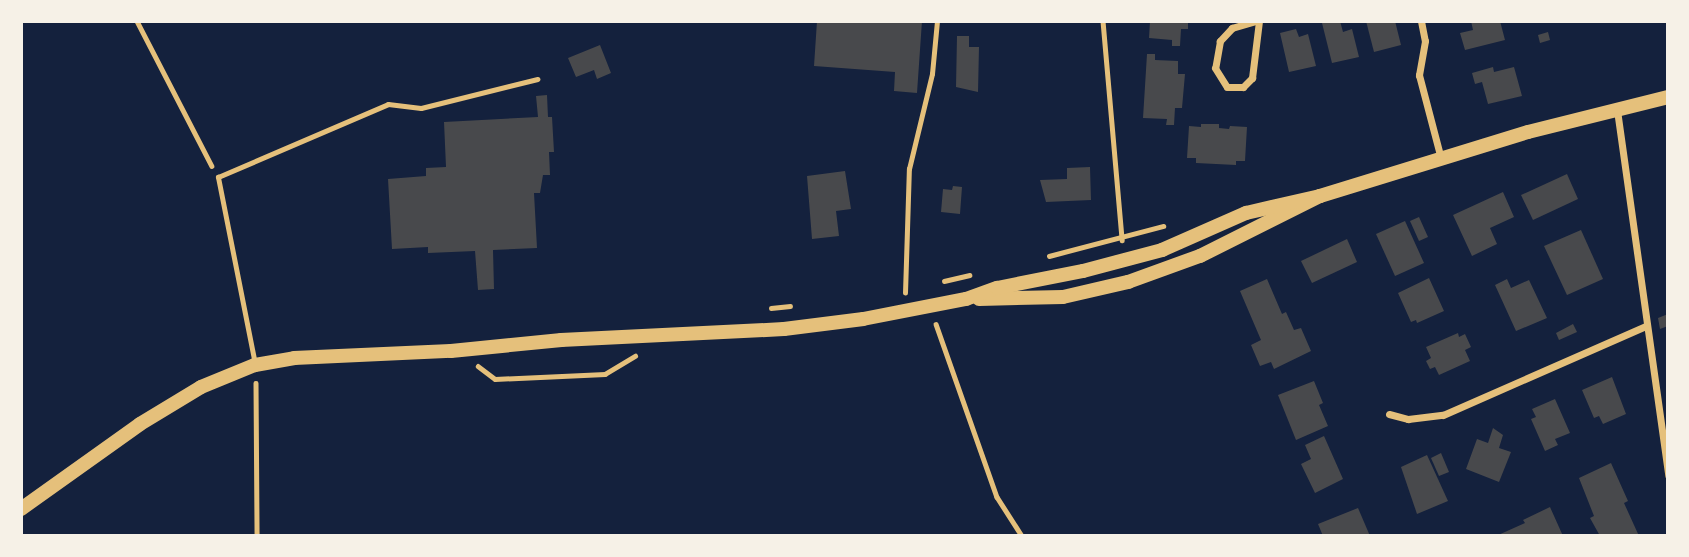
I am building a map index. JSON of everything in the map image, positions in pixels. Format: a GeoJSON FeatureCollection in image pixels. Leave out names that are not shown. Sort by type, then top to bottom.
{"type":"FeatureCollection","features":[{"type":"Feature","properties":{"kind":"main road"},"geometry":{"type":"LineString","coordinates":[[21,509],[140,424],[201,387],[255,365],[294,358],[809,327],[908,312],[966,299],[997,288],[1125,260],[1181,243],[1246,213],[1320,196],[1616,109],[1668,97]]}},
{"type":"Feature","properties":{"kind":"main road"},"geometry":{"type":"LineString","coordinates":[[966,299],[1063,297],[1128,282],[1200,256],[1320,196]]}},
{"type":"Feature","properties":{"kind":"street"},"geometry":{"type":"LineString","coordinates":[[1257,21],[1252,78],[1243,87],[1227,87],[1216,68],[1220,41],[1232,28],[1257,21]]}},
{"type":"Feature","properties":{"kind":"street"},"geometry":{"type":"LineString","coordinates":[[1421,21],[1425,41],[1419,75],[1441,159]]}},
{"type":"Feature","properties":{"kind":"street"},"geometry":{"type":"LineString","coordinates":[[1616,109],[1668,475]]}},
{"type":"Feature","properties":{"kind":"street"},"geometry":{"type":"LineString","coordinates":[[1389,414],[1408,419],[1443,415],[1646,326]]}},
{"type":"Feature","properties":{"kind":"lane"},"geometry":{"type":"LineString","coordinates":[[255,365],[218,177],[388,104],[421,108],[537,79]]}},
{"type":"Feature","properties":{"kind":"path"},"geometry":{"type":"LineString","coordinates":[[137,21],[218,177]]}},
{"type":"Feature","properties":{"kind":"path"},"geometry":{"type":"LineString","coordinates":[[908,312],[905,290],[909,169],[932,74],[937,21]]}},
{"type":"Feature","properties":{"kind":"path"},"geometry":{"type":"LineString","coordinates":[[1103,21],[1125,260]]}},
{"type":"Feature","properties":{"kind":"path"},"geometry":{"type":"LineString","coordinates":[[1036,259],[1169,225]]}},
{"type":"Feature","properties":{"kind":"path"},"geometry":{"type":"LineString","coordinates":[[932,284],[972,275]]}},
{"type":"Feature","properties":{"kind":"path"},"geometry":{"type":"LineString","coordinates":[[891,292],[918,287]]}},
{"type":"Feature","properties":{"kind":"path"},"geometry":{"type":"LineString","coordinates":[[770,308],[797,306]]}},
{"type":"Feature","properties":{"kind":"path"},"geometry":{"type":"LineString","coordinates":[[931,307],[997,497],[1022,536]]}},
{"type":"Feature","properties":{"kind":"path"},"geometry":{"type":"LineString","coordinates":[[458,350],[495,379],[605,374],[668,334]]}},
{"type":"Feature","properties":{"kind":"path"},"geometry":{"type":"LineString","coordinates":[[255,365],[257,536]]}},
{"type":"Feature","properties":{"kind":"building"},"geometry":{"type":"Polygon","coordinates":[[[817,21],[922,21],[917,93],[894,91],[895,72],[814,66],[817,21]]]}},
{"type":"Feature","properties":{"kind":"building"},"geometry":{"type":"Polygon","coordinates":[[[1150,21],[1188,21],[1188,29],[1181,29],[1180,46],[1172,46],[1172,40],[1149,38],[1150,21]]]}},
{"type":"Feature","properties":{"kind":"building"},"geometry":{"type":"Polygon","coordinates":[[[1340,21],[1343,32],[1352,29],[1359,57],[1332,63],[1322,23],[1340,21]]]}},
{"type":"Feature","properties":{"kind":"building"},"geometry":{"type":"Polygon","coordinates":[[[1366,21],[1395,21],[1401,45],[1374,52],[1366,21]]]}},
{"type":"Feature","properties":{"kind":"building"},"geometry":{"type":"Polygon","coordinates":[[[1471,21],[1500,21],[1505,40],[1465,50],[1460,33],[1473,30],[1471,21]]]}},
{"type":"Feature","properties":{"kind":"building"},"geometry":{"type":"Polygon","coordinates":[[[1296,29],[1299,37],[1308,34],[1316,66],[1289,72],[1280,33],[1296,29]]]}},
{"type":"Feature","properties":{"kind":"building"},"geometry":{"type":"Polygon","coordinates":[[[1548,32],[1550,40],[1540,43],[1538,35],[1548,32]]]}},
{"type":"Feature","properties":{"kind":"building"},"geometry":{"type":"Polygon","coordinates":[[[957,36],[969,36],[969,47],[979,47],[978,92],[956,87],[957,36]]]}},
{"type":"Feature","properties":{"kind":"building"},"geometry":{"type":"Polygon","coordinates":[[[600,45],[611,73],[597,79],[594,70],[576,77],[568,58],[600,45]]]}},
{"type":"Feature","properties":{"kind":"building"},"geometry":{"type":"Polygon","coordinates":[[[1147,54],[1155,54],[1155,60],[1178,61],[1178,74],[1185,74],[1182,108],[1175,108],[1174,125],[1166,125],[1167,119],[1143,118],[1147,54]]]}},
{"type":"Feature","properties":{"kind":"building"},"geometry":{"type":"Polygon","coordinates":[[[1493,67],[1494,72],[1514,67],[1522,96],[1488,104],[1482,82],[1475,84],[1472,73],[1493,67]]]}},
{"type":"Feature","properties":{"kind":"building"},"geometry":{"type":"Polygon","coordinates":[[[547,95],[548,117],[552,117],[554,152],[549,152],[550,175],[543,175],[540,193],[534,193],[537,248],[493,250],[494,289],[478,290],[475,251],[428,253],[428,247],[392,249],[388,179],[426,176],[426,168],[446,167],[444,122],[538,117],[536,96],[547,95]]]}},
{"type":"Feature","properties":{"kind":"building"},"geometry":{"type":"Polygon","coordinates":[[[1201,124],[1219,124],[1219,128],[1229,129],[1230,126],[1247,127],[1245,161],[1236,161],[1236,165],[1196,163],[1196,158],[1187,158],[1189,126],[1201,127],[1201,124]]]}},
{"type":"Feature","properties":{"kind":"building"},"geometry":{"type":"Polygon","coordinates":[[[1090,167],[1091,200],[1046,202],[1040,180],[1067,179],[1067,168],[1090,167]]]}},
{"type":"Feature","properties":{"kind":"building"},"geometry":{"type":"Polygon","coordinates":[[[845,171],[851,209],[836,211],[839,236],[812,239],[807,176],[845,171]]]}},
{"type":"Feature","properties":{"kind":"building"},"geometry":{"type":"Polygon","coordinates":[[[1567,174],[1578,199],[1533,220],[1521,195],[1567,174]]]}},
{"type":"Feature","properties":{"kind":"building"},"geometry":{"type":"Polygon","coordinates":[[[953,186],[962,187],[960,214],[941,212],[943,189],[952,190],[953,186]]]}},
{"type":"Feature","properties":{"kind":"building"},"geometry":{"type":"Polygon","coordinates":[[[1503,192],[1514,217],[1490,228],[1497,244],[1472,256],[1453,215],[1503,192]]]}},
{"type":"Feature","properties":{"kind":"building"},"geometry":{"type":"Polygon","coordinates":[[[1419,217],[1428,237],[1419,241],[1410,221],[1419,217]]]}},
{"type":"Feature","properties":{"kind":"building"},"geometry":{"type":"Polygon","coordinates":[[[1405,221],[1424,263],[1395,276],[1376,234],[1405,221]]]}},
{"type":"Feature","properties":{"kind":"building"},"geometry":{"type":"Polygon","coordinates":[[[1581,230],[1603,279],[1567,295],[1544,246],[1581,230]]]}},
{"type":"Feature","properties":{"kind":"building"},"geometry":{"type":"Polygon","coordinates":[[[1347,239],[1357,262],[1312,283],[1301,261],[1347,239]]]}},
{"type":"Feature","properties":{"kind":"building"},"geometry":{"type":"Polygon","coordinates":[[[1429,278],[1444,311],[1417,323],[1416,320],[1411,322],[1398,293],[1429,278]]]}},
{"type":"Feature","properties":{"kind":"building"},"geometry":{"type":"Polygon","coordinates":[[[1267,279],[1282,314],[1286,312],[1294,330],[1301,328],[1311,351],[1274,369],[1271,362],[1260,366],[1251,345],[1261,340],[1240,291],[1267,279]]]}},
{"type":"Feature","properties":{"kind":"building"},"geometry":{"type":"Polygon","coordinates":[[[1507,279],[1511,288],[1529,280],[1547,318],[1516,331],[1495,285],[1507,279]]]}},
{"type":"Feature","properties":{"kind":"building"},"geometry":{"type":"Polygon","coordinates":[[[1668,314],[1668,326],[1660,329],[1658,318],[1668,314]]]}},
{"type":"Feature","properties":{"kind":"building"},"geometry":{"type":"Polygon","coordinates":[[[1573,324],[1577,332],[1559,340],[1556,333],[1573,324]]]}},
{"type":"Feature","properties":{"kind":"building"},"geometry":{"type":"Polygon","coordinates":[[[1458,333],[1459,337],[1465,334],[1471,347],[1465,350],[1470,361],[1439,375],[1435,367],[1430,369],[1426,361],[1431,358],[1426,347],[1458,333]]]}},
{"type":"Feature","properties":{"kind":"building"},"geometry":{"type":"Polygon","coordinates":[[[1612,377],[1626,414],[1603,424],[1599,416],[1594,418],[1582,390],[1612,377]]]}},
{"type":"Feature","properties":{"kind":"building"},"geometry":{"type":"Polygon","coordinates":[[[1314,381],[1323,403],[1319,405],[1328,426],[1296,440],[1278,395],[1314,381]]]}},
{"type":"Feature","properties":{"kind":"building"},"geometry":{"type":"Polygon","coordinates":[[[1555,399],[1570,433],[1555,439],[1558,445],[1545,451],[1531,419],[1536,417],[1532,409],[1555,399]]]}},
{"type":"Feature","properties":{"kind":"building"},"geometry":{"type":"Polygon","coordinates":[[[1493,428],[1503,435],[1499,448],[1511,452],[1499,482],[1466,469],[1477,439],[1488,443],[1493,428]]]}},
{"type":"Feature","properties":{"kind":"building"},"geometry":{"type":"Polygon","coordinates":[[[1324,436],[1343,479],[1315,493],[1301,464],[1311,459],[1305,445],[1324,436]]]}},
{"type":"Feature","properties":{"kind":"building"},"geometry":{"type":"Polygon","coordinates":[[[1441,453],[1449,472],[1439,476],[1431,458],[1441,453]]]}},
{"type":"Feature","properties":{"kind":"building"},"geometry":{"type":"Polygon","coordinates":[[[1427,455],[1448,501],[1417,514],[1401,467],[1427,455]]]}},
{"type":"Feature","properties":{"kind":"building"},"geometry":{"type":"Polygon","coordinates":[[[1611,463],[1628,501],[1624,503],[1639,536],[1600,536],[1590,518],[1594,516],[1579,478],[1611,463]]]}},
{"type":"Feature","properties":{"kind":"building"},"geometry":{"type":"Polygon","coordinates":[[[1550,507],[1563,536],[1496,536],[1525,523],[1523,520],[1550,507]]]}},
{"type":"Feature","properties":{"kind":"building"},"geometry":{"type":"Polygon","coordinates":[[[1358,508],[1370,536],[1323,536],[1318,524],[1358,508]]]}}]}
